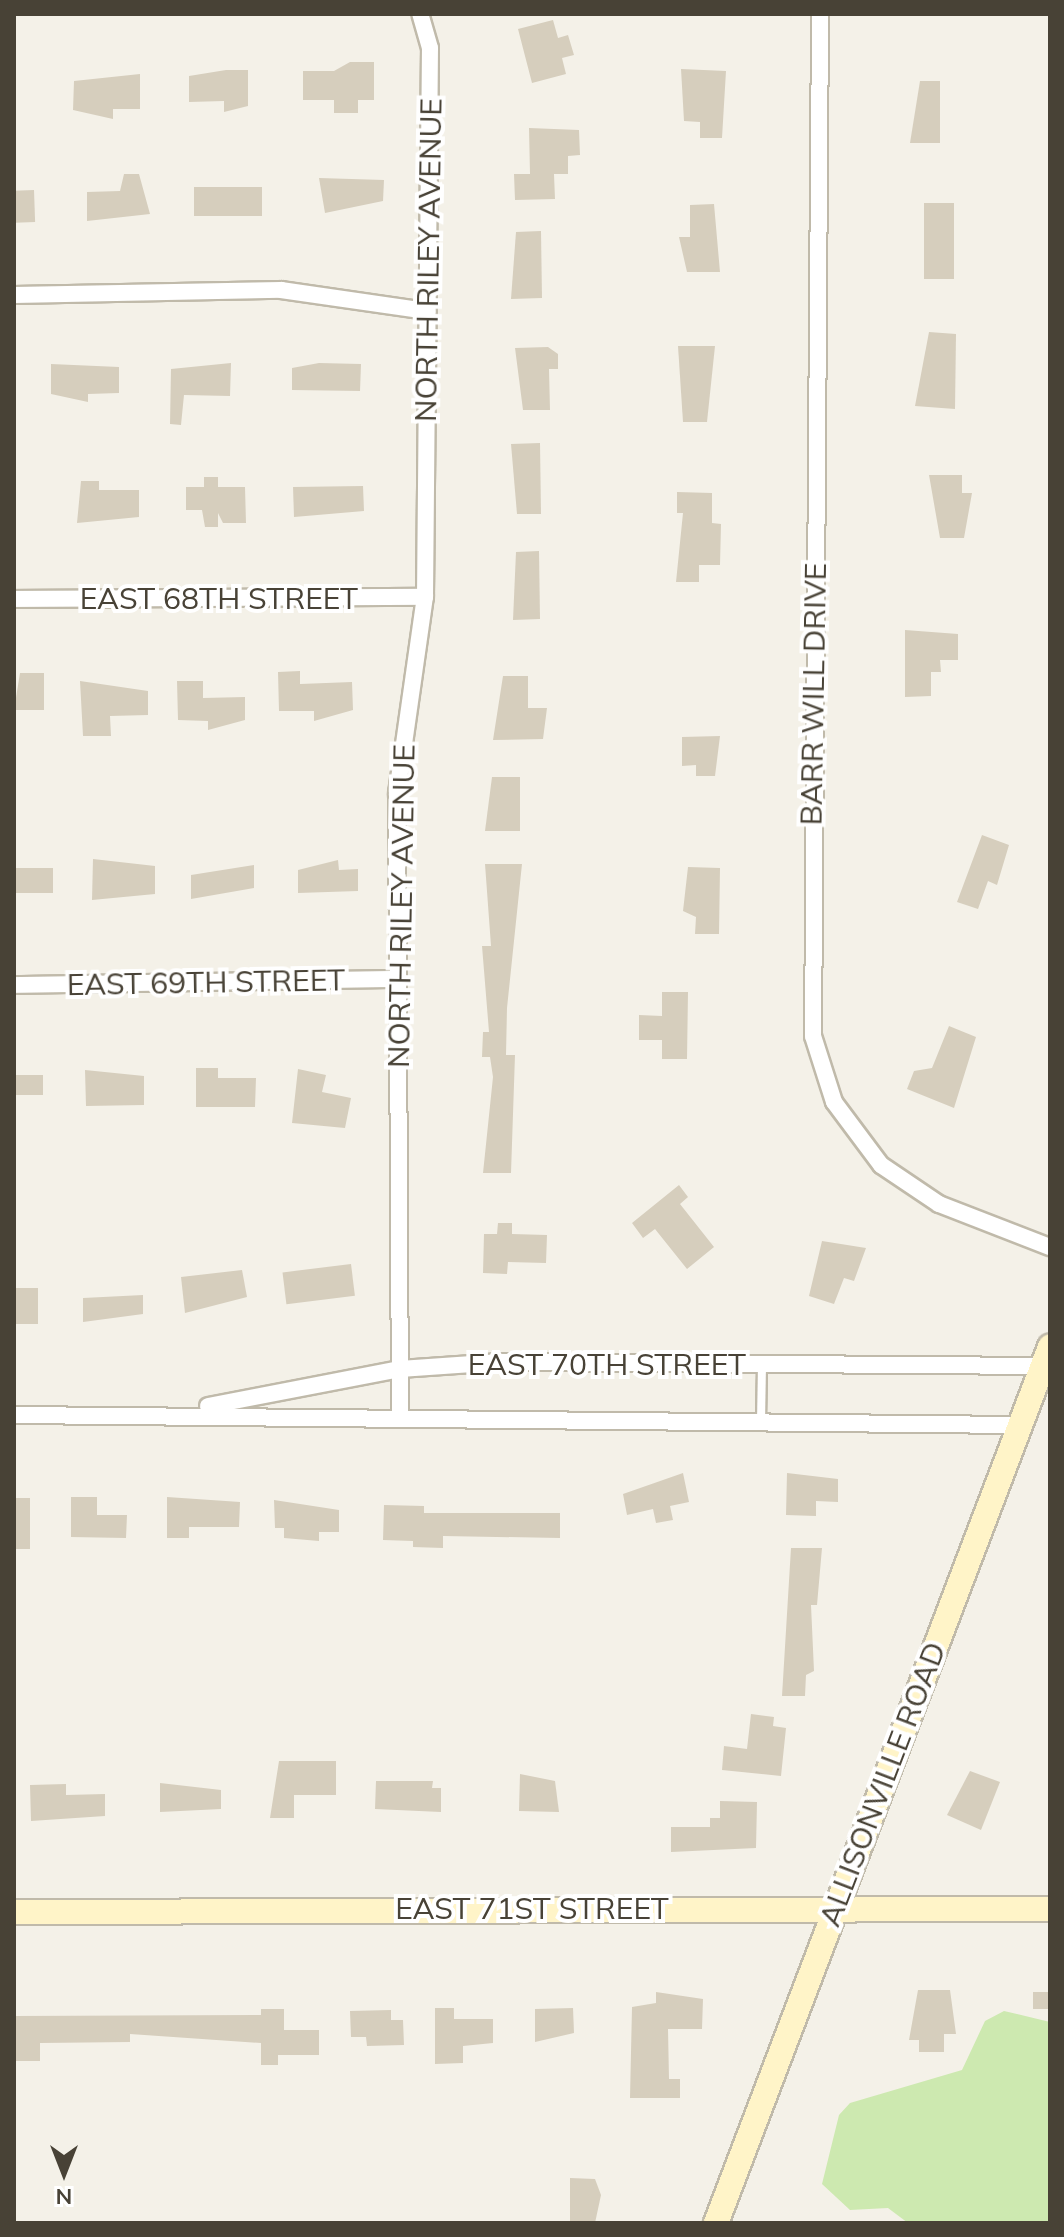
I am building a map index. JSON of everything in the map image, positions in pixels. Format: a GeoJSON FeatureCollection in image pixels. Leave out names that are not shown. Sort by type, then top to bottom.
{"type":"FeatureCollection","features":[{"type":"Feature","properties":{"kind":"main road","name":"ALLISONVILLE ROAD"},"geometry":{"type":"LineString","coordinates":[[716,2223],[834,1906],[1046,1356]]}},
{"type":"Feature","properties":{"kind":"main road","name":"EAST 71ST STREET"},"geometry":{"type":"LineString","coordinates":[[14,1912],[834,1906],[1050,1909]]}},
{"type":"Feature","properties":{"kind":"street","name":"NORTH RILEY AVENUE"},"geometry":{"type":"LineString","coordinates":[[400,1417],[397,793],[425,597],[430,48],[420,14]]}},
{"type":"Feature","properties":{"kind":"street","name":"BARR WILL DRIVE"},"geometry":{"type":"LineString","coordinates":[[820,14],[813,1036],[834,1102],[881,1165],[939,1204],[1050,1247]]}},
{"type":"Feature","properties":{"kind":"street"},"geometry":{"type":"LineString","coordinates":[[14,295],[281,290],[427,311]]}},
{"type":"Feature","properties":{"kind":"street","name":"EAST 68TH STREET"},"geometry":{"type":"LineString","coordinates":[[14,599],[425,597]]}},
{"type":"Feature","properties":{"kind":"street","name":"EAST 69TH STREET"},"geometry":{"type":"LineString","coordinates":[[14,985],[398,979]]}},
{"type":"Feature","properties":{"kind":"street","name":"EAST 70TH STREET"},"geometry":{"type":"LineString","coordinates":[[175,1412],[400,1369],[535,1361],[762,1363],[1046,1356]]}},
{"type":"Feature","properties":{"kind":"street","name":"EAST 70TH STREET"},"geometry":{"type":"LineString","coordinates":[[14,1415],[175,1412],[1020,1425]]}},
{"type":"Feature","properties":{"kind":"lane"},"geometry":{"type":"LineString","coordinates":[[761,1422],[762,1363]]}},
{"type":"Feature","properties":{"kind":"green space"},"geometry":{"type":"Polygon","coordinates":[[[1004,2011],[1050,2022],[1050,2223],[908,2223],[888,2208],[850,2210],[822,2184],[839,2115],[850,2103],[962,2070],[985,2021],[1004,2011]]]}},
{"type":"Feature","properties":{"kind":"building"},"geometry":{"type":"Polygon","coordinates":[[[553,20],[558,38],[568,35],[574,55],[562,58],[566,74],[532,83],[518,29],[553,20]]]}},
{"type":"Feature","properties":{"kind":"building"},"geometry":{"type":"Polygon","coordinates":[[[350,62],[374,62],[374,100],[358,100],[358,113],[334,113],[334,100],[303,100],[303,71],[334,71],[350,62]]]}},
{"type":"Feature","properties":{"kind":"building"},"geometry":{"type":"Polygon","coordinates":[[[681,69],[726,71],[722,138],[700,138],[700,122],[684,121],[681,69]]]}},
{"type":"Feature","properties":{"kind":"building"},"geometry":{"type":"Polygon","coordinates":[[[248,70],[248,106],[224,112],[224,101],[189,102],[189,76],[248,70]]]}},
{"type":"Feature","properties":{"kind":"building"},"geometry":{"type":"Polygon","coordinates":[[[140,74],[140,109],[113,109],[113,119],[73,110],[74,81],[140,74]]]}},
{"type":"Feature","properties":{"kind":"building"},"geometry":{"type":"Polygon","coordinates":[[[920,81],[940,81],[940,143],[910,143],[920,81]]]}},
{"type":"Feature","properties":{"kind":"building"},"geometry":{"type":"Polygon","coordinates":[[[529,128],[579,130],[580,155],[568,156],[568,174],[554,174],[555,199],[515,200],[514,174],[530,174],[529,128]]]}},
{"type":"Feature","properties":{"kind":"building"},"geometry":{"type":"Polygon","coordinates":[[[124,174],[139,174],[150,214],[87,221],[87,192],[120,191],[124,174]]]}},
{"type":"Feature","properties":{"kind":"building"},"geometry":{"type":"Polygon","coordinates":[[[319,178],[384,180],[383,201],[325,213],[319,178]]]}},
{"type":"Feature","properties":{"kind":"building"},"geometry":{"type":"Polygon","coordinates":[[[194,187],[262,187],[262,216],[194,216],[194,187]]]}},
{"type":"Feature","properties":{"kind":"building"},"geometry":{"type":"Polygon","coordinates":[[[34,190],[35,222],[15,223],[14,191],[34,190]]]}},
{"type":"Feature","properties":{"kind":"building"},"geometry":{"type":"Polygon","coordinates":[[[924,203],[954,203],[954,279],[924,279],[924,203]]]}},
{"type":"Feature","properties":{"kind":"building"},"geometry":{"type":"Polygon","coordinates":[[[714,204],[720,272],[687,272],[679,237],[690,237],[690,205],[714,204]]]}},
{"type":"Feature","properties":{"kind":"building"},"geometry":{"type":"Polygon","coordinates":[[[541,231],[542,298],[511,299],[516,232],[541,231]]]}},
{"type":"Feature","properties":{"kind":"building"},"geometry":{"type":"Polygon","coordinates":[[[929,332],[956,334],[955,409],[915,406],[929,332]]]}},
{"type":"Feature","properties":{"kind":"building"},"geometry":{"type":"Polygon","coordinates":[[[678,346],[715,346],[707,422],[683,422],[678,346]]]}},
{"type":"Feature","properties":{"kind":"building"},"geometry":{"type":"Polygon","coordinates":[[[548,347],[558,354],[558,369],[549,369],[550,410],[523,410],[515,348],[548,347]]]}},
{"type":"Feature","properties":{"kind":"building"},"geometry":{"type":"Polygon","coordinates":[[[231,363],[230,396],[184,395],[181,425],[170,424],[171,369],[231,363]]]}},
{"type":"Feature","properties":{"kind":"building"},"geometry":{"type":"Polygon","coordinates":[[[319,363],[361,364],[360,391],[292,390],[292,368],[319,363]]]}},
{"type":"Feature","properties":{"kind":"building"},"geometry":{"type":"Polygon","coordinates":[[[51,364],[119,367],[119,393],[88,394],[88,402],[51,394],[51,364]]]}},
{"type":"Feature","properties":{"kind":"building"},"geometry":{"type":"Polygon","coordinates":[[[540,443],[541,514],[517,514],[511,444],[540,443]]]}},
{"type":"Feature","properties":{"kind":"building"},"geometry":{"type":"Polygon","coordinates":[[[929,475],[962,475],[962,493],[972,493],[964,538],[940,538],[929,475]]]}},
{"type":"Feature","properties":{"kind":"building"},"geometry":{"type":"Polygon","coordinates":[[[204,477],[218,477],[218,487],[245,487],[246,523],[223,523],[218,513],[218,527],[205,527],[202,510],[186,510],[186,487],[204,487],[204,477]]]}},
{"type":"Feature","properties":{"kind":"building"},"geometry":{"type":"Polygon","coordinates":[[[81,481],[99,481],[99,490],[139,490],[139,517],[77,523],[81,481]]]}},
{"type":"Feature","properties":{"kind":"building"},"geometry":{"type":"Polygon","coordinates":[[[363,486],[364,511],[294,517],[293,487],[363,486]]]}},
{"type":"Feature","properties":{"kind":"building"},"geometry":{"type":"Polygon","coordinates":[[[677,492],[712,493],[712,523],[721,524],[720,565],[699,565],[699,582],[676,582],[683,513],[677,513],[677,492]]]}},
{"type":"Feature","properties":{"kind":"building"},"geometry":{"type":"Polygon","coordinates":[[[539,551],[540,619],[513,620],[516,552],[539,551]]]}},
{"type":"Feature","properties":{"kind":"building"},"geometry":{"type":"Polygon","coordinates":[[[905,630],[958,634],[958,660],[940,660],[941,672],[931,672],[931,696],[905,697],[905,630]]]}},
{"type":"Feature","properties":{"kind":"building"},"geometry":{"type":"Polygon","coordinates":[[[300,671],[300,684],[352,682],[353,710],[314,721],[314,711],[279,711],[278,672],[300,671]]]}},
{"type":"Feature","properties":{"kind":"building"},"geometry":{"type":"Polygon","coordinates":[[[20,673],[44,673],[44,710],[14,710],[20,673]]]}},
{"type":"Feature","properties":{"kind":"building"},"geometry":{"type":"Polygon","coordinates":[[[503,676],[528,676],[528,708],[547,708],[543,739],[493,740],[503,676]]]}},
{"type":"Feature","properties":{"kind":"building"},"geometry":{"type":"Polygon","coordinates":[[[80,681],[148,691],[148,715],[110,716],[111,736],[83,736],[80,681]]]}},
{"type":"Feature","properties":{"kind":"building"},"geometry":{"type":"Polygon","coordinates":[[[177,681],[203,681],[203,698],[245,697],[245,720],[208,730],[208,721],[178,720],[177,681]]]}},
{"type":"Feature","properties":{"kind":"building"},"geometry":{"type":"Polygon","coordinates":[[[720,736],[715,776],[696,776],[696,765],[682,766],[682,737],[720,736]]]}},
{"type":"Feature","properties":{"kind":"building"},"geometry":{"type":"Polygon","coordinates":[[[492,777],[520,777],[520,831],[485,831],[492,777]]]}},
{"type":"Feature","properties":{"kind":"building"},"geometry":{"type":"Polygon","coordinates":[[[982,835],[1009,845],[997,885],[988,881],[978,909],[957,902],[982,835]]]}},
{"type":"Feature","properties":{"kind":"building"},"geometry":{"type":"Polygon","coordinates":[[[93,859],[155,866],[155,894],[92,900],[93,859]]]}},
{"type":"Feature","properties":{"kind":"building"},"geometry":{"type":"Polygon","coordinates":[[[338,860],[339,870],[358,869],[358,891],[298,893],[298,870],[338,860]]]}},
{"type":"Feature","properties":{"kind":"building"},"geometry":{"type":"Polygon","coordinates":[[[485,864],[522,864],[507,1008],[506,1055],[515,1055],[511,1173],[483,1173],[493,1077],[490,1057],[482,1057],[483,1032],[489,1032],[482,946],[491,946],[485,864]]]}},
{"type":"Feature","properties":{"kind":"building"},"geometry":{"type":"Polygon","coordinates":[[[254,865],[254,888],[191,899],[191,875],[254,865]]]}},
{"type":"Feature","properties":{"kind":"building"},"geometry":{"type":"Polygon","coordinates":[[[688,867],[720,868],[719,934],[695,934],[696,917],[683,911],[688,867]]]}},
{"type":"Feature","properties":{"kind":"building"},"geometry":{"type":"Polygon","coordinates":[[[14,868],[53,868],[53,893],[14,893],[14,868]]]}},
{"type":"Feature","properties":{"kind":"building"},"geometry":{"type":"Polygon","coordinates":[[[662,992],[688,992],[687,1059],[662,1059],[662,1040],[639,1040],[639,1015],[662,1016],[662,992]]]}},
{"type":"Feature","properties":{"kind":"building"},"geometry":{"type":"Polygon","coordinates":[[[949,1026],[976,1037],[954,1108],[907,1089],[914,1071],[932,1068],[949,1026]]]}},
{"type":"Feature","properties":{"kind":"building"},"geometry":{"type":"Polygon","coordinates":[[[196,1068],[218,1068],[218,1078],[256,1078],[255,1107],[196,1107],[196,1068]]]}},
{"type":"Feature","properties":{"kind":"building"},"geometry":{"type":"Polygon","coordinates":[[[298,1069],[326,1075],[322,1092],[351,1098],[345,1128],[292,1123],[298,1069]]]}},
{"type":"Feature","properties":{"kind":"building"},"geometry":{"type":"Polygon","coordinates":[[[85,1070],[144,1076],[144,1105],[86,1106],[85,1070]]]}},
{"type":"Feature","properties":{"kind":"building"},"geometry":{"type":"Polygon","coordinates":[[[14,1075],[43,1075],[43,1095],[14,1095],[14,1075]]]}},
{"type":"Feature","properties":{"kind":"building"},"geometry":{"type":"Polygon","coordinates":[[[679,1185],[688,1197],[680,1204],[714,1247],[687,1269],[655,1229],[643,1238],[632,1223],[679,1185]]]}},
{"type":"Feature","properties":{"kind":"building"},"geometry":{"type":"Polygon","coordinates":[[[498,1223],[512,1223],[512,1234],[547,1235],[546,1263],[508,1262],[507,1274],[483,1273],[484,1234],[497,1234],[498,1223]]]}},
{"type":"Feature","properties":{"kind":"building"},"geometry":{"type":"Polygon","coordinates":[[[822,1241],[866,1248],[854,1281],[844,1278],[834,1304],[809,1296],[822,1241]]]}},
{"type":"Feature","properties":{"kind":"building"},"geometry":{"type":"Polygon","coordinates":[[[351,1264],[355,1296],[286,1304],[283,1272],[351,1264]]]}},
{"type":"Feature","properties":{"kind":"building"},"geometry":{"type":"Polygon","coordinates":[[[242,1270],[247,1297],[185,1313],[181,1277],[242,1270]]]}},
{"type":"Feature","properties":{"kind":"building"},"geometry":{"type":"Polygon","coordinates":[[[14,1288],[38,1288],[38,1324],[14,1324],[14,1288]]]}},
{"type":"Feature","properties":{"kind":"building"},"geometry":{"type":"Polygon","coordinates":[[[143,1295],[143,1314],[83,1322],[83,1298],[143,1295]]]}},
{"type":"Feature","properties":{"kind":"building"},"geometry":{"type":"Polygon","coordinates":[[[683,1473],[689,1502],[670,1506],[673,1520],[656,1523],[653,1509],[627,1515],[623,1494],[683,1473]]]}},
{"type":"Feature","properties":{"kind":"building"},"geometry":{"type":"Polygon","coordinates":[[[787,1473],[838,1479],[838,1502],[816,1501],[816,1516],[786,1515],[787,1473]]]}},
{"type":"Feature","properties":{"kind":"building"},"geometry":{"type":"Polygon","coordinates":[[[71,1497],[97,1497],[97,1515],[127,1515],[126,1538],[71,1537],[71,1497]]]}},
{"type":"Feature","properties":{"kind":"building"},"geometry":{"type":"Polygon","coordinates":[[[167,1497],[240,1502],[239,1527],[189,1527],[189,1538],[167,1538],[167,1497]]]}},
{"type":"Feature","properties":{"kind":"building"},"geometry":{"type":"Polygon","coordinates":[[[14,1498],[30,1498],[30,1549],[14,1549],[14,1498]]]}},
{"type":"Feature","properties":{"kind":"building"},"geometry":{"type":"Polygon","coordinates":[[[274,1500],[339,1510],[339,1532],[319,1532],[319,1541],[284,1538],[284,1528],[275,1528],[274,1500]]]}},
{"type":"Feature","properties":{"kind":"building"},"geometry":{"type":"Polygon","coordinates":[[[384,1505],[424,1506],[424,1513],[560,1513],[560,1538],[443,1536],[443,1548],[413,1547],[413,1541],[383,1540],[384,1505]]]}},
{"type":"Feature","properties":{"kind":"building"},"geometry":{"type":"Polygon","coordinates":[[[791,1548],[822,1548],[817,1605],[811,1605],[814,1671],[806,1675],[805,1696],[782,1696],[791,1548]]]}},
{"type":"Feature","properties":{"kind":"building"},"geometry":{"type":"Polygon","coordinates":[[[751,1714],[774,1717],[773,1726],[786,1728],[781,1776],[722,1770],[724,1746],[747,1749],[751,1714]]]}},
{"type":"Feature","properties":{"kind":"building"},"geometry":{"type":"Polygon","coordinates":[[[279,1761],[336,1761],[336,1795],[294,1795],[294,1818],[270,1818],[279,1761]]]}},
{"type":"Feature","properties":{"kind":"building"},"geometry":{"type":"Polygon","coordinates":[[[970,1771],[1000,1782],[981,1830],[947,1815],[970,1771]]]}},
{"type":"Feature","properties":{"kind":"building"},"geometry":{"type":"Polygon","coordinates":[[[520,1774],[555,1781],[559,1812],[519,1811],[520,1774]]]}},
{"type":"Feature","properties":{"kind":"building"},"geometry":{"type":"Polygon","coordinates":[[[376,1781],[433,1781],[432,1788],[441,1788],[441,1812],[375,1809],[376,1781]]]}},
{"type":"Feature","properties":{"kind":"building"},"geometry":{"type":"Polygon","coordinates":[[[160,1783],[221,1790],[221,1809],[160,1812],[160,1783]]]}},
{"type":"Feature","properties":{"kind":"building"},"geometry":{"type":"Polygon","coordinates":[[[66,1784],[66,1795],[105,1794],[105,1816],[31,1821],[30,1785],[66,1784]]]}},
{"type":"Feature","properties":{"kind":"building"},"geometry":{"type":"Polygon","coordinates":[[[720,1801],[757,1802],[756,1848],[671,1852],[671,1827],[710,1827],[710,1818],[720,1818],[720,1801]]]}},
{"type":"Feature","properties":{"kind":"building"},"geometry":{"type":"Polygon","coordinates":[[[918,1990],[950,1990],[956,2034],[944,2034],[944,2052],[919,2052],[919,2040],[909,2040],[918,1990]]]}},
{"type":"Feature","properties":{"kind":"building"},"geometry":{"type":"Polygon","coordinates":[[[656,1992],[703,1999],[702,2029],[668,2029],[669,2079],[680,2079],[680,2098],[630,2098],[632,2007],[656,2003],[656,1992]]]}},
{"type":"Feature","properties":{"kind":"building"},"geometry":{"type":"Polygon","coordinates":[[[1033,1992],[1048,1992],[1048,2009],[1033,2009],[1033,1992]]]}},
{"type":"Feature","properties":{"kind":"building"},"geometry":{"type":"Polygon","coordinates":[[[435,2008],[454,2008],[454,2019],[493,2019],[493,2043],[463,2046],[463,2063],[435,2064],[435,2008]]]}},
{"type":"Feature","properties":{"kind":"building"},"geometry":{"type":"Polygon","coordinates":[[[573,2008],[574,2033],[535,2042],[535,2009],[573,2008]]]}},
{"type":"Feature","properties":{"kind":"building"},"geometry":{"type":"Polygon","coordinates":[[[261,2009],[284,2009],[284,2030],[319,2030],[319,2055],[278,2055],[278,2065],[261,2065],[261,2043],[130,2034],[130,2042],[40,2043],[40,2061],[14,2061],[14,2016],[261,2015],[261,2009]]]}},
{"type":"Feature","properties":{"kind":"building"},"geometry":{"type":"Polygon","coordinates":[[[391,2010],[391,2020],[403,2020],[404,2045],[367,2046],[366,2037],[351,2037],[350,2011],[391,2010]]]}},
{"type":"Feature","properties":{"kind":"building"},"geometry":{"type":"Polygon","coordinates":[[[570,2178],[595,2179],[601,2195],[595,2223],[570,2223],[570,2178]]]}}]}
